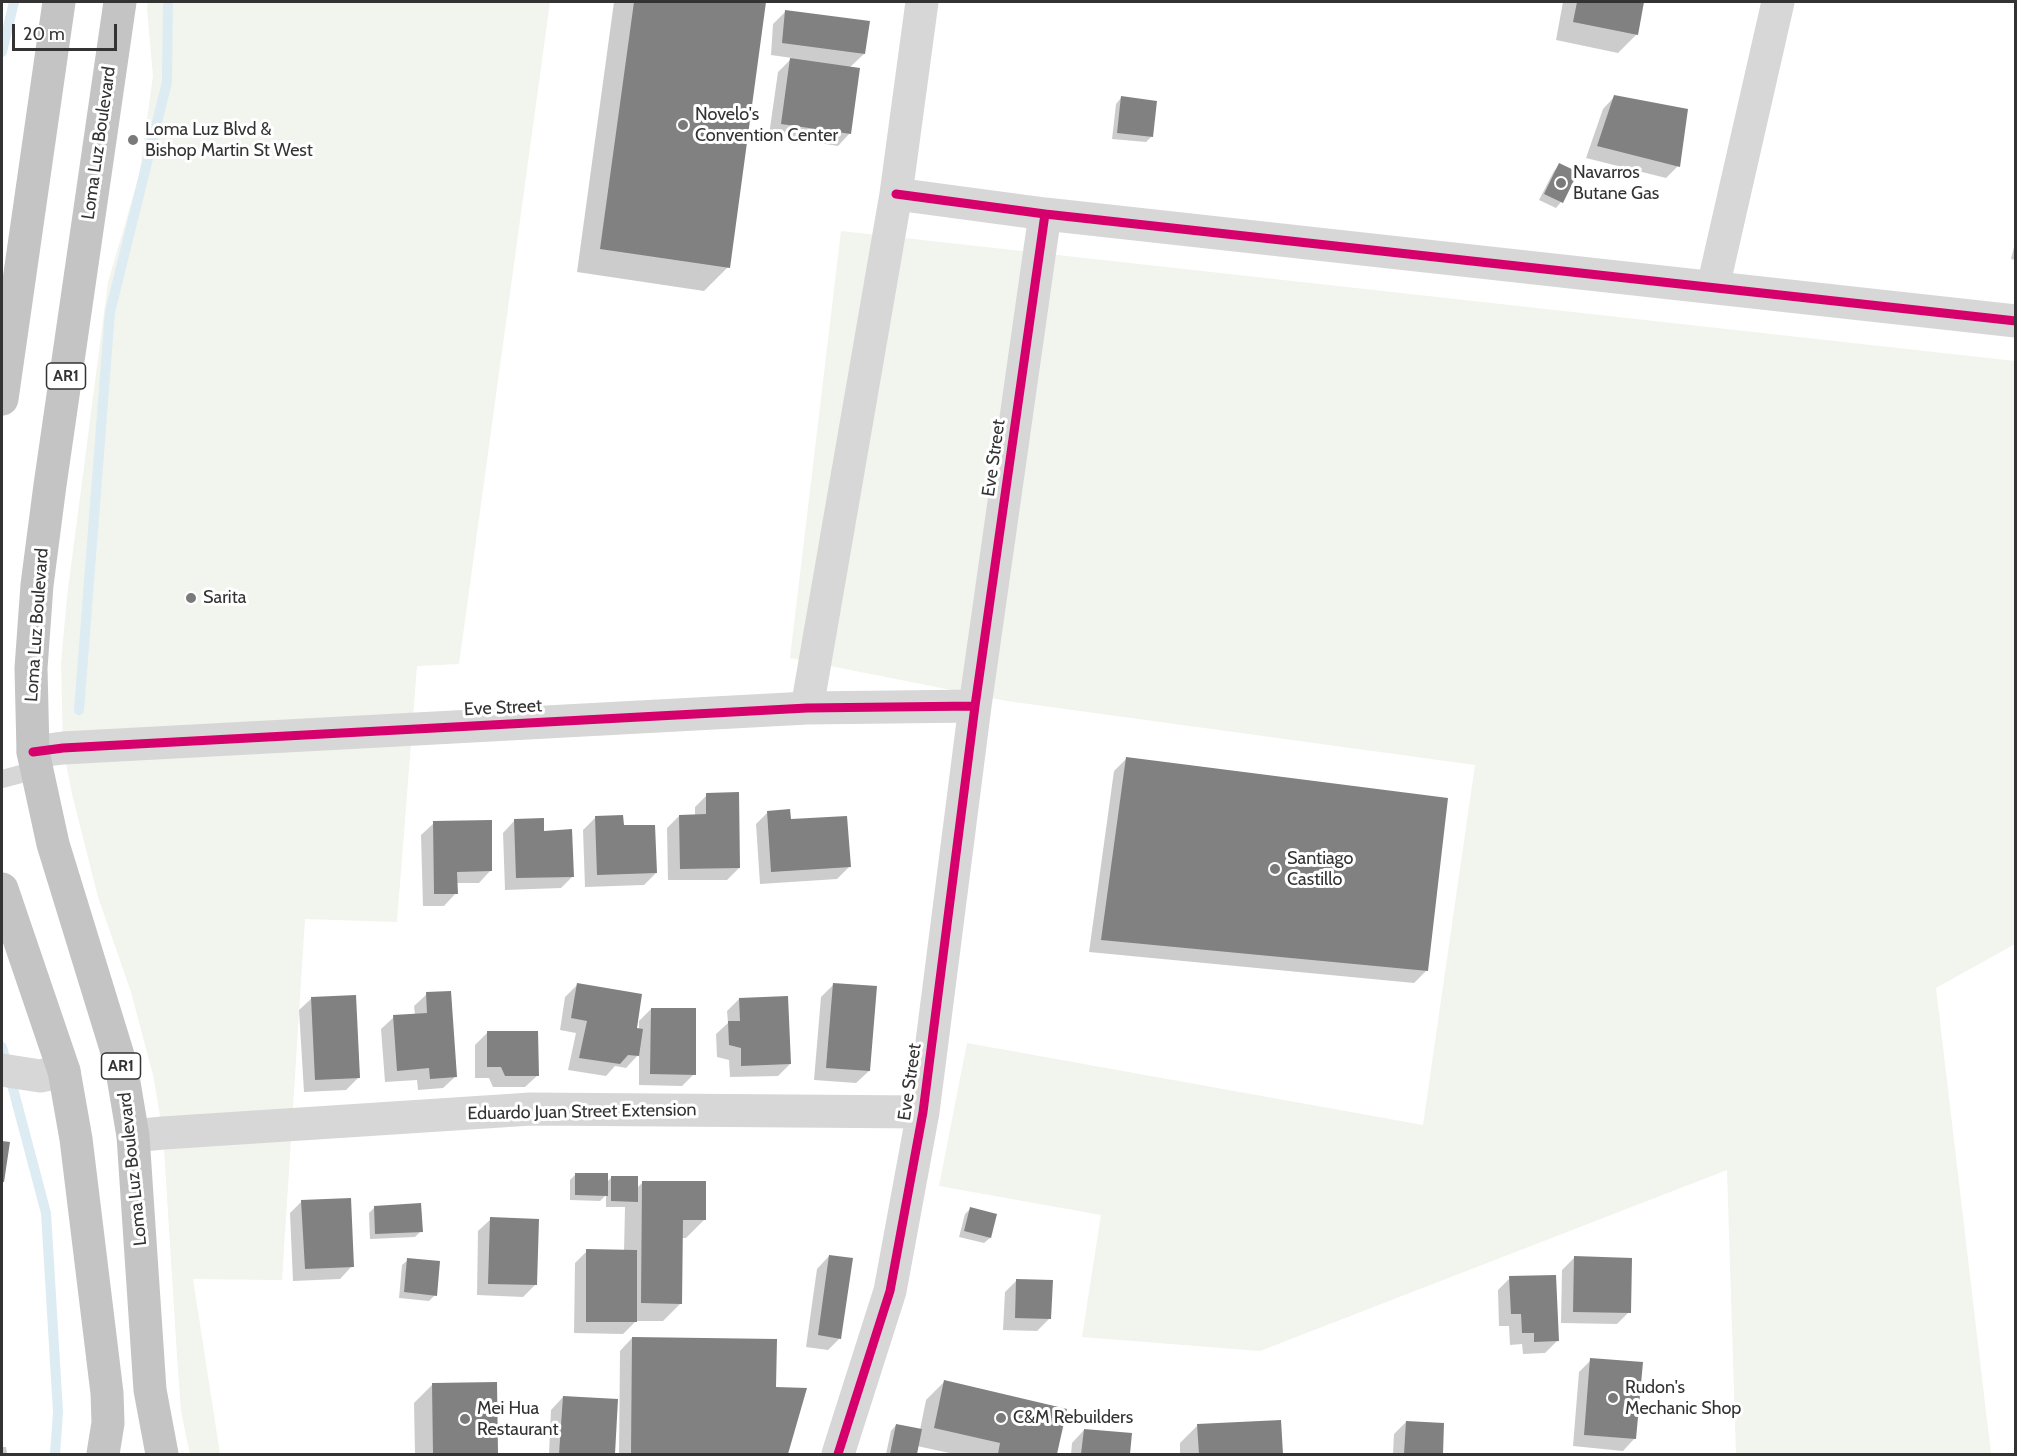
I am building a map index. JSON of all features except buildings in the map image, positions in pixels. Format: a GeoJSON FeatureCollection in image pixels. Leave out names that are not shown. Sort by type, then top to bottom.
{"type":"FeatureCollection","features":[{"type":"Feature","properties":{"kind":"highway"},"geometry":{"type":"LineString","coordinates":[[2,399],[3,364],[59,2]]}},
{"type":"Feature","properties":{"kind":"highway","name":"Loma Luz Boulevard"},"geometry":{"type":"LineString","coordinates":[[120,2],[50,485],[37,585],[31,669],[34,761],[53,844],[121,1065],[133,1136],[150,1390],[162,1455]]}},
{"type":"Feature","properties":{"kind":"highway"},"geometry":{"type":"LineString","coordinates":[[2,889],[64,1071],[76,1139],[107,1393],[108,1423],[103,1455]]}},
{"type":"Feature","properties":{"kind":"street"},"geometry":{"type":"LineString","coordinates":[[807,708],[896,194],[922,2]]}},
{"type":"Feature","properties":{"kind":"street"},"geometry":{"type":"LineString","coordinates":[[1713,287],[1778,2]]}},
{"type":"Feature","properties":{"kind":"street"},"geometry":{"type":"LineString","coordinates":[[896,194],[1045,214],[2016,321]]}},
{"type":"Feature","properties":{"kind":"street","name":"Eve Street"},"geometry":{"type":"LineString","coordinates":[[838,1455],[890,1291],[923,1112],[975,706],[1045,214]]}},
{"type":"Feature","properties":{"kind":"street","name":"Eve Street"},"geometry":{"type":"LineString","coordinates":[[34,761],[75,748],[807,708],[975,706]]}},
{"type":"Feature","properties":{"kind":"street"},"geometry":{"type":"LineString","coordinates":[[2,1070],[40,1076],[64,1071]]}},
{"type":"Feature","properties":{"kind":"street","name":"Eduardo Juan Street Extension"},"geometry":{"type":"LineString","coordinates":[[133,1136],[163,1132],[531,1109],[923,1112]]}},
{"type":"Feature","properties":{"kind":"lane"},"geometry":{"type":"LineString","coordinates":[[2,779],[34,761]]}},
{"type":"Feature","properties":{"kind":"shaded area"},"geometry":{"type":"Polygon","coordinates":[[[148,2],[550,2],[459,664],[417,666],[397,922],[305,919],[282,1280],[193,1279],[220,1454],[190,1454],[189,1450],[181,1411],[163,1133],[153,1075],[131,992],[98,897],[63,748],[61,663],[67,597],[108,282],[139,176],[153,76],[148,2]]]}},
{"type":"Feature","properties":{"kind":"shaded area"},"geometry":{"type":"Polygon","coordinates":[[[841,231],[2015,361],[2015,944],[1936,988],[1991,1454],[1736,1454],[1727,1170],[1260,1351],[1082,1337],[1101,1215],[939,1186],[967,1043],[1423,1125],[1475,765],[1007,701],[790,658],[841,231]]]}},
{"type":"Feature","properties":{"kind":"waterway"},"geometry":{"type":"LineString","coordinates":[[2,52],[14,2]]}},
{"type":"Feature","properties":{"kind":"waterway"},"geometry":{"type":"LineString","coordinates":[[79,710],[110,312],[167,82],[168,2]]}},
{"type":"Feature","properties":{"kind":"waterway"},"geometry":{"type":"LineString","coordinates":[[2,1047],[46,1213],[58,1412],[55,1454]]}},
{"type":"Feature","properties":{"kind":"cycle path"},"geometry":{"type":"LineString","coordinates":[[896,194],[1045,214],[2016,321]]}},
{"type":"Feature","properties":{"kind":"cycle path"},"geometry":{"type":"LineString","coordinates":[[838,1454],[890,1291],[923,1112],[975,706],[1045,214]]}},
{"type":"Feature","properties":{"kind":"cycle path"},"geometry":{"type":"LineString","coordinates":[[33,752],[63,748],[807,708],[975,706]]}},
{"type":"Feature","properties":{"kind":"place","name":"Novelo's Convention Center"},"geometry":{"type":"Point","coordinates":[683,125]}},
{"type":"Feature","properties":{"kind":"place","name":"Loma Luz Blvd & Bishop Martin St West"},"geometry":{"type":"Point","coordinates":[133,140]}},
{"type":"Feature","properties":{"kind":"place","name":"Navarros Butane Gas"},"geometry":{"type":"Point","coordinates":[1561,183]}},
{"type":"Feature","properties":{"kind":"place","name":"Sarita"},"geometry":{"type":"Point","coordinates":[191,598]}},
{"type":"Feature","properties":{"kind":"place","name":"Santiago Castillo"},"geometry":{"type":"Point","coordinates":[1275,869]}},
{"type":"Feature","properties":{"kind":"place","name":"Rudon's Mechanic Shop"},"geometry":{"type":"Point","coordinates":[1613,1398]}},
{"type":"Feature","properties":{"kind":"place","name":"C&M Rebuilders"},"geometry":{"type":"Point","coordinates":[1001,1418]}},
{"type":"Feature","properties":{"kind":"place","name":"Mei Hua Restaurant"},"geometry":{"type":"Point","coordinates":[465,1419]}}]}
